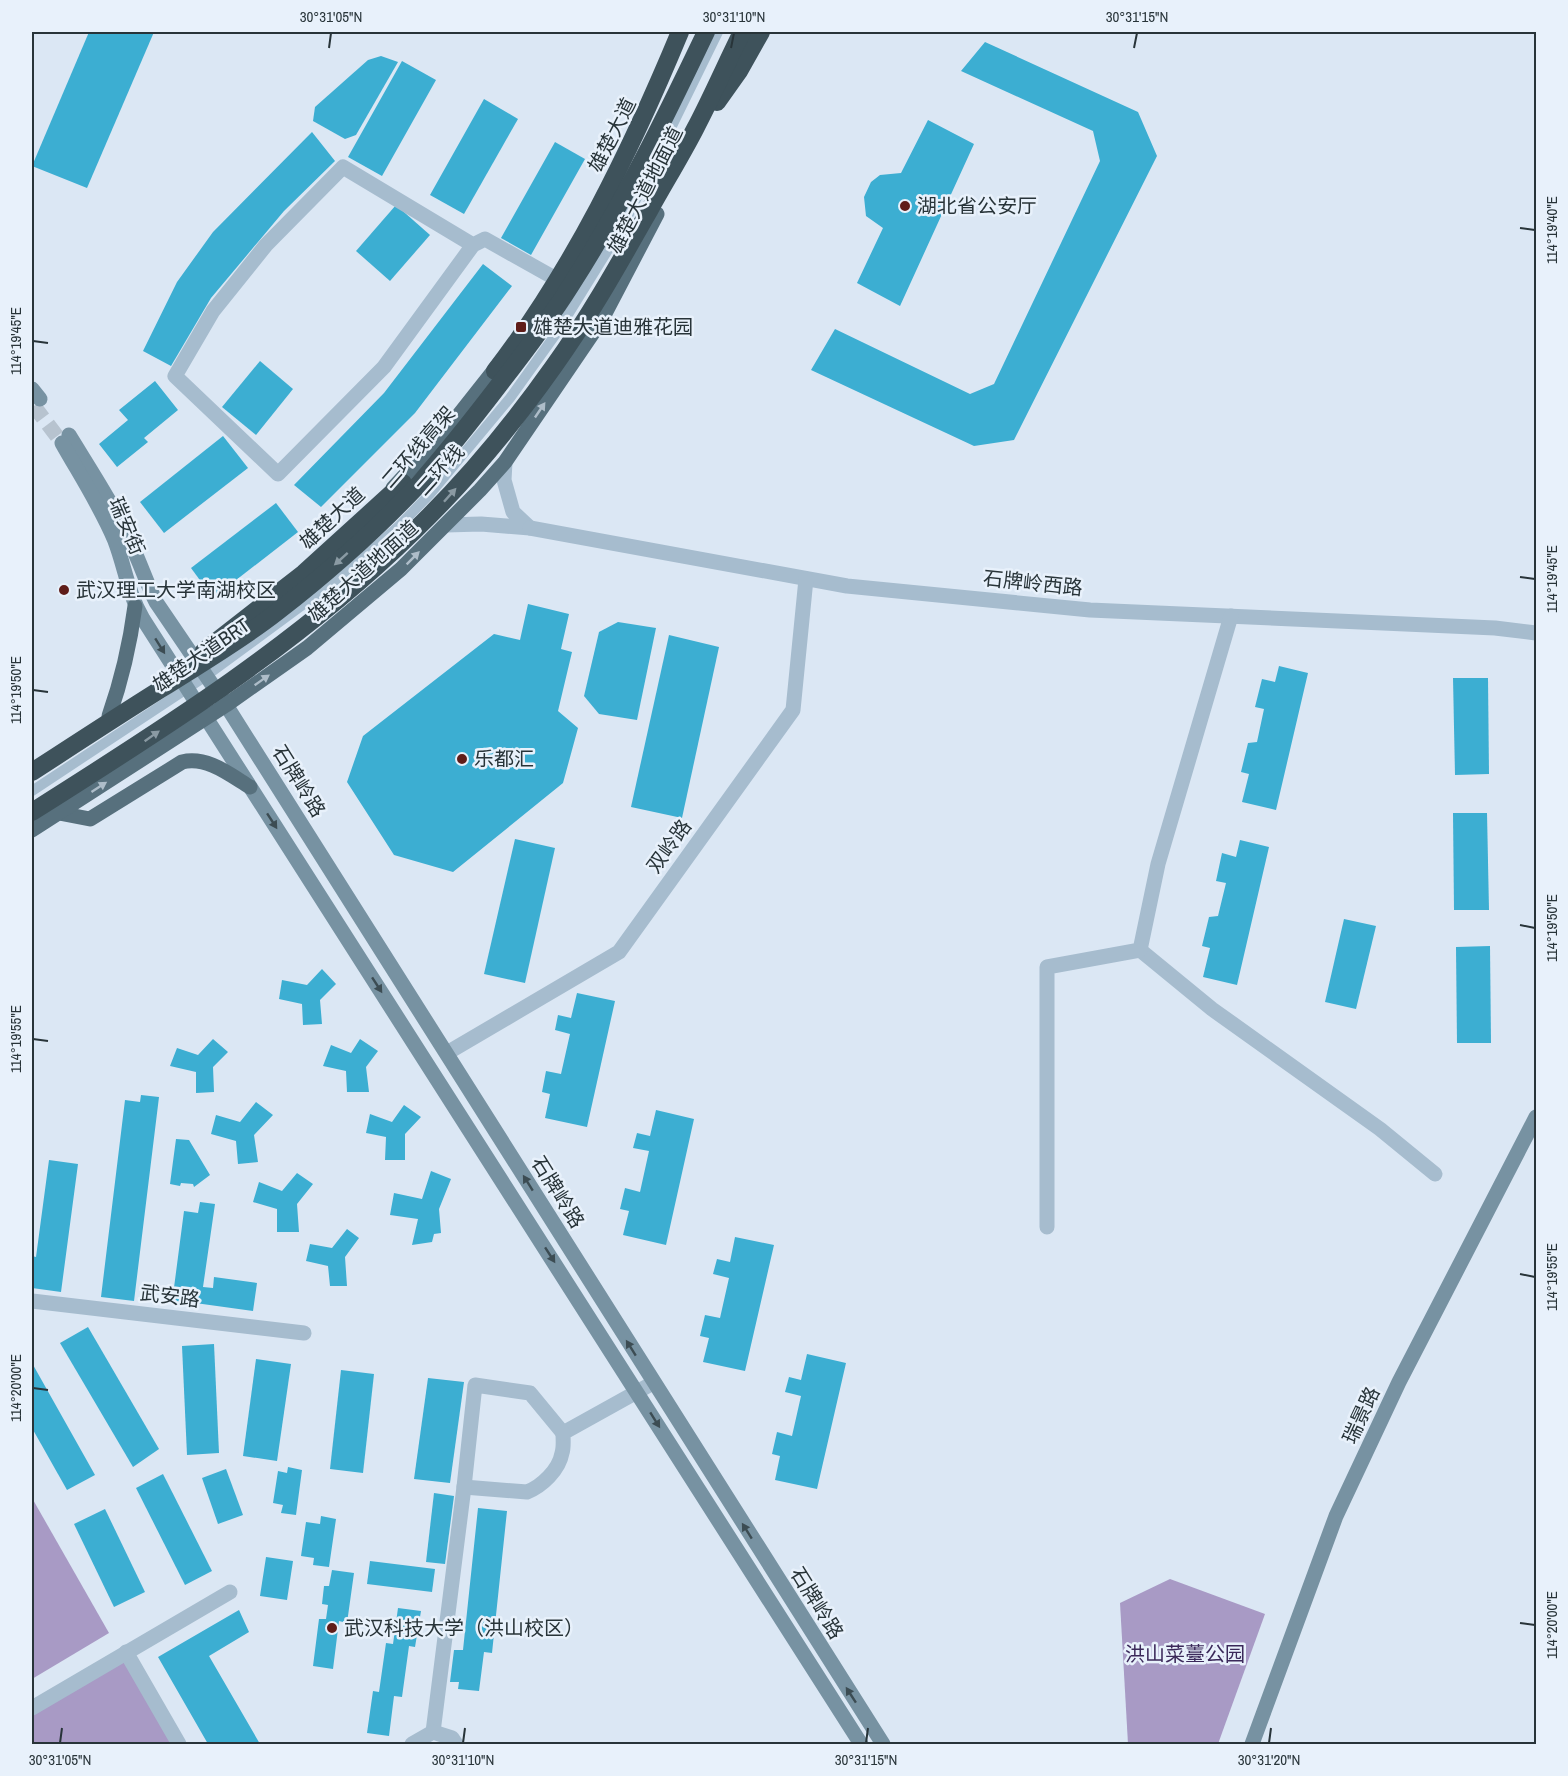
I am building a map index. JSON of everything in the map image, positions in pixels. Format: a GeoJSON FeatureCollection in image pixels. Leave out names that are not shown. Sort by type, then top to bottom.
{"type":"FeatureCollection","features":[{"type":"Feature","properties":{"kind":"highway"},"geometry":{"type":"LineString","coordinates":[[161,689],[205,650],[304,573],[402,484],[446,435],[501,364],[546,298],[613,178],[680,32]]}},
{"type":"Feature","properties":{"kind":"highway","name":"二环线高架"},"geometry":{"type":"LineString","coordinates":[[32,772],[243,638],[309,587],[417,486],[466,429],[542,329],[598,242],[670,107],[706,32]]}},
{"type":"Feature","properties":{"kind":"highway","name":"二环线"},"geometry":{"type":"LineString","coordinates":[[32,812],[145,740],[258,662],[337,600],[375,568],[428,517],[482,458],[555,365],[612,276],[695,129],[742,32]]}},
{"type":"Feature","properties":{"kind":"highway"},"geometry":{"type":"LineString","coordinates":[[695,129],[722,96],[761,32]]}},
{"type":"Feature","properties":{"kind":"main road","name":"雄楚大道"},"geometry":{"type":"LineString","coordinates":[[32,772],[109,716],[196,662],[311,567],[375,507],[447,430],[491,376],[558,279],[628,153],[687,32]]}},
{"type":"Feature","properties":{"kind":"main road","name":"雄楚大道地面道"},"geometry":{"type":"LineString","coordinates":[[32,830],[226,705],[307,648],[401,569],[480,490],[505,462],[601,321],[749,32]]}},
{"type":"Feature","properties":{"kind":"main road","name":"瑞安街"},"geometry":{"type":"LineString","coordinates":[[196,662],[156,602],[118,519],[66,439],[115,542],[135,606],[206,718]]}},
{"type":"Feature","properties":{"kind":"main road"},"geometry":{"type":"LineString","coordinates":[[109,716],[121,682],[135,606]]}},
{"type":"Feature","properties":{"kind":"main road","name":"石牌岭路"},"geometry":{"type":"LineString","coordinates":[[196,662],[226,705],[447,1053],[883,1744]]}},
{"type":"Feature","properties":{"kind":"main road","name":"石牌岭路"},"geometry":{"type":"LineString","coordinates":[[206,718],[861,1744]]}},
{"type":"Feature","properties":{"kind":"main road"},"geometry":{"type":"LineString","coordinates":[[59,813],[90,819],[182,762],[192,759],[213,765],[250,787]]}},
{"type":"Feature","properties":{"kind":"main road","name":"瑞景路"},"geometry":{"type":"LineString","coordinates":[[1252,1744],[1336,1516],[1399,1382],[1536,1117]]}},
{"type":"Feature","properties":{"kind":"street"},"geometry":{"type":"LineString","coordinates":[[473,245],[343,167],[266,245],[213,311],[175,375],[278,474],[384,367],[473,245],[485,239],[558,279]]}},
{"type":"Feature","properties":{"kind":"street"},"geometry":{"type":"LineString","coordinates":[[505,462],[504,480],[513,512],[530,528]]}},
{"type":"Feature","properties":{"kind":"street","name":"石牌岭西路"},"geometry":{"type":"LineString","coordinates":[[446,525],[481,524],[530,528],[847,586],[1090,610],[1495,628],[1536,633]]}},
{"type":"Feature","properties":{"kind":"street","name":"双岭路"},"geometry":{"type":"LineString","coordinates":[[447,1053],[619,952],[793,710],[806,579]]}},
{"type":"Feature","properties":{"kind":"street"},"geometry":{"type":"LineString","coordinates":[[1140,950],[1158,864],[1231,616]]}},
{"type":"Feature","properties":{"kind":"street"},"geometry":{"type":"LineString","coordinates":[[1140,950],[1212,1009],[1380,1129],[1435,1174]]}},
{"type":"Feature","properties":{"kind":"street"},"geometry":{"type":"LineString","coordinates":[[1047,1227],[1047,968],[1140,950]]}},
{"type":"Feature","properties":{"kind":"street","name":"武安路"},"geometry":{"type":"LineString","coordinates":[[32,1300],[304,1333]]}},
{"type":"Feature","properties":{"kind":"street"},"geometry":{"type":"LineString","coordinates":[[563,1433],[654,1383]]}},
{"type":"Feature","properties":{"kind":"street"},"geometry":{"type":"LineString","coordinates":[[433,1732],[475,1385],[530,1392],[563,1433],[560,1462],[535,1489],[527,1492],[464,1487]]}},
{"type":"Feature","properties":{"kind":"street"},"geometry":{"type":"LineString","coordinates":[[32,1708],[230,1592]]}},
{"type":"Feature","properties":{"kind":"street"},"geometry":{"type":"LineString","coordinates":[[126,1652],[179,1744]]}},
{"type":"Feature","properties":{"kind":"street"},"geometry":{"type":"LineString","coordinates":[[412,1744],[433,1732],[452,1738],[456,1744]]}},
{"type":"Feature","properties":{"kind":"lane","name":"雄楚大道BRT"},"geometry":{"type":"LineString","coordinates":[[32,791],[206,676],[346,573],[400,525],[430,494],[510,398],[558,331],[624,224],[718,32]]}},
{"type":"Feature","properties":{"kind":"green space"},"geometry":{"type":"Polygon","coordinates":[[[32,1498],[109,1633],[32,1679],[32,1498]]]}},
{"type":"Feature","properties":{"kind":"green space","name":"洪山菜薹公园"},"geometry":{"type":"Polygon","coordinates":[[[1170,1579],[1265,1614],[1218,1744],[1128,1744],[1120,1603],[1170,1579]]]}},
{"type":"Feature","properties":{"kind":"green space"},"geometry":{"type":"Polygon","coordinates":[[[126,1652],[179,1744],[32,1744],[32,1708],[126,1652]]]}},
{"type":"Feature","properties":{"kind":"building"},"geometry":{"type":"Polygon","coordinates":[[[89,32],[154,32],[87,188],[32,166],[89,32]]]}},
{"type":"Feature","properties":{"kind":"building"},"geometry":{"type":"Polygon","coordinates":[[[985,42],[1138,112],[1157,156],[1014,440],[974,446],[811,370],[835,329],[970,394],[994,384],[1100,161],[1093,131],[961,71],[985,42]]]}},
{"type":"Feature","properties":{"kind":"building"},"geometry":{"type":"Polygon","coordinates":[[[381,56],[398,62],[356,135],[345,139],[313,121],[315,107],[368,60],[381,56]]]}},
{"type":"Feature","properties":{"kind":"building"},"geometry":{"type":"Polygon","coordinates":[[[402,61],[436,80],[382,176],[348,157],[402,61]]]}},
{"type":"Feature","properties":{"kind":"building"},"geometry":{"type":"Polygon","coordinates":[[[484,99],[518,119],[464,214],[430,195],[484,99]]]}},
{"type":"Feature","properties":{"kind":"building","name":"湖北省公安厅"},"geometry":{"type":"Polygon","coordinates":[[[928,120],[974,144],[900,306],[857,283],[883,228],[866,216],[864,197],[871,182],[880,175],[901,173],[928,120]]]}},
{"type":"Feature","properties":{"kind":"building"},"geometry":{"type":"Polygon","coordinates":[[[312,132],[335,161],[284,211],[211,298],[171,366],[143,351],[177,282],[213,232],[312,132]]]}},
{"type":"Feature","properties":{"kind":"building"},"geometry":{"type":"Polygon","coordinates":[[[555,142],[585,159],[531,255],[501,238],[555,142]]]}},
{"type":"Feature","properties":{"kind":"building"},"geometry":{"type":"Polygon","coordinates":[[[396,205],[430,235],[390,281],[356,251],[396,205]]]}},
{"type":"Feature","properties":{"kind":"building"},"geometry":{"type":"Polygon","coordinates":[[[483,264],[512,286],[415,413],[321,507],[294,485],[384,393],[483,264]]]}},
{"type":"Feature","properties":{"kind":"building"},"geometry":{"type":"Polygon","coordinates":[[[260,361],[293,389],[256,435],[222,407],[260,361]]]}},
{"type":"Feature","properties":{"kind":"building"},"geometry":{"type":"Polygon","coordinates":[[[155,381],[178,410],[144,438],[148,442],[117,467],[99,444],[128,420],[119,410],[155,381]]]}},
{"type":"Feature","properties":{"kind":"building"},"geometry":{"type":"Polygon","coordinates":[[[223,436],[248,468],[164,533],[140,502],[223,436]]]}},
{"type":"Feature","properties":{"kind":"building"},"geometry":{"type":"Polygon","coordinates":[[[276,503],[298,532],[213,598],[191,568],[276,503]]]}},
{"type":"Feature","properties":{"kind":"building","name":"乐都汇"},"geometry":{"type":"Polygon","coordinates":[[[528,604],[569,614],[561,649],[572,652],[558,711],[578,728],[563,783],[453,872],[394,855],[347,782],[363,736],[494,634],[520,640],[528,604]]]}},
{"type":"Feature","properties":{"kind":"building"},"geometry":{"type":"Polygon","coordinates":[[[618,622],[656,628],[637,720],[599,714],[584,696],[599,632],[618,622]]]}},
{"type":"Feature","properties":{"kind":"building"},"geometry":{"type":"Polygon","coordinates":[[[669,635],[719,647],[682,818],[631,807],[669,635]]]}},
{"type":"Feature","properties":{"kind":"building"},"geometry":{"type":"Polygon","coordinates":[[[1279,666],[1308,673],[1276,810],[1242,802],[1249,774],[1241,772],[1248,743],[1257,742],[1264,709],[1255,707],[1262,679],[1275,682],[1279,666]]]}},
{"type":"Feature","properties":{"kind":"building"},"geometry":{"type":"Polygon","coordinates":[[[1453,678],[1488,678],[1489,774],[1455,775],[1453,678]]]}},
{"type":"Feature","properties":{"kind":"building"},"geometry":{"type":"Polygon","coordinates":[[[1453,813],[1487,813],[1489,910],[1454,910],[1453,813]]]}},
{"type":"Feature","properties":{"kind":"building"},"geometry":{"type":"Polygon","coordinates":[[[515,839],[555,848],[525,983],[484,974],[515,839]]]}},
{"type":"Feature","properties":{"kind":"building"},"geometry":{"type":"Polygon","coordinates":[[[1240,840],[1269,847],[1237,985],[1203,977],[1210,948],[1202,946],[1209,917],[1218,916],[1226,883],[1216,881],[1222,853],[1236,857],[1240,840]]]}},
{"type":"Feature","properties":{"kind":"building"},"geometry":{"type":"Polygon","coordinates":[[[1344,919],[1376,926],[1356,1009],[1325,1002],[1344,919]]]}},
{"type":"Feature","properties":{"kind":"building"},"geometry":{"type":"Polygon","coordinates":[[[1490,946],[1491,1043],[1457,1043],[1456,947],[1490,946]]]}},
{"type":"Feature","properties":{"kind":"building"},"geometry":{"type":"Polygon","coordinates":[[[322,969],[336,984],[320,1000],[322,1024],[303,1025],[302,1004],[279,999],[282,980],[307,985],[322,969]]]}},
{"type":"Feature","properties":{"kind":"building"},"geometry":{"type":"Polygon","coordinates":[[[577,993],[615,1001],[587,1127],[545,1118],[550,1094],[542,1092],[546,1071],[561,1074],[570,1034],[555,1030],[558,1015],[571,1018],[577,993]]]}},
{"type":"Feature","properties":{"kind":"building"},"geometry":{"type":"Polygon","coordinates":[[[213,1039],[228,1052],[213,1067],[214,1092],[196,1093],[196,1072],[170,1066],[177,1048],[198,1055],[213,1039]]]}},
{"type":"Feature","properties":{"kind":"building"},"geometry":{"type":"Polygon","coordinates":[[[360,1039],[378,1051],[366,1067],[369,1092],[347,1092],[346,1071],[323,1066],[331,1045],[351,1053],[360,1039]]]}},
{"type":"Feature","properties":{"kind":"building"},"geometry":{"type":"Polygon","coordinates":[[[141,1095],[159,1097],[134,1301],[101,1297],[125,1100],[140,1102],[141,1095]]]}},
{"type":"Feature","properties":{"kind":"building"},"geometry":{"type":"Polygon","coordinates":[[[256,1102],[273,1115],[254,1135],[258,1162],[238,1164],[236,1141],[211,1134],[216,1115],[240,1122],[256,1102]]]}},
{"type":"Feature","properties":{"kind":"building"},"geometry":{"type":"Polygon","coordinates":[[[404,1105],[421,1117],[405,1134],[405,1160],[385,1160],[386,1137],[366,1133],[370,1114],[392,1122],[404,1105]]]}},
{"type":"Feature","properties":{"kind":"building"},"geometry":{"type":"Polygon","coordinates":[[[656,1110],[694,1119],[666,1245],[623,1235],[629,1211],[620,1209],[625,1188],[640,1192],[649,1151],[633,1148],[637,1133],[650,1136],[656,1110]]]}},
{"type":"Feature","properties":{"kind":"building"},"geometry":{"type":"Polygon","coordinates":[[[176,1139],[189,1140],[210,1175],[194,1187],[193,1184],[181,1183],[180,1186],[170,1184],[176,1139]]]}},
{"type":"Feature","properties":{"kind":"building"},"geometry":{"type":"Polygon","coordinates":[[[49,1160],[78,1164],[61,1292],[32,1288],[32,1256],[36,1257],[49,1160]]]}},
{"type":"Feature","properties":{"kind":"building"},"geometry":{"type":"Polygon","coordinates":[[[431,1171],[451,1179],[439,1209],[441,1233],[434,1234],[432,1242],[412,1245],[418,1219],[390,1215],[394,1193],[422,1199],[431,1171]]]}},
{"type":"Feature","properties":{"kind":"building"},"geometry":{"type":"Polygon","coordinates":[[[297,1173],[313,1184],[297,1204],[299,1232],[277,1232],[277,1209],[253,1202],[259,1182],[282,1191],[297,1173]]]}},
{"type":"Feature","properties":{"kind":"building"},"geometry":{"type":"Polygon","coordinates":[[[200,1202],[215,1204],[203,1287],[213,1288],[214,1277],[257,1283],[253,1311],[188,1302],[188,1306],[172,1303],[184,1211],[198,1213],[200,1202]]]}},
{"type":"Feature","properties":{"kind":"building"},"geometry":{"type":"Polygon","coordinates":[[[347,1229],[359,1238],[345,1257],[347,1286],[330,1286],[328,1266],[306,1261],[310,1244],[332,1248],[347,1229]]]}},
{"type":"Feature","properties":{"kind":"building"},"geometry":{"type":"Polygon","coordinates":[[[735,1237],[774,1245],[745,1371],[703,1362],[709,1338],[700,1336],[705,1315],[720,1318],[729,1278],[713,1274],[717,1259],[730,1262],[735,1237]]]}},
{"type":"Feature","properties":{"kind":"building"},"geometry":{"type":"Polygon","coordinates":[[[88,1327],[159,1449],[133,1467],[60,1343],[88,1327]]]}},
{"type":"Feature","properties":{"kind":"building"},"geometry":{"type":"Polygon","coordinates":[[[214,1344],[219,1453],[187,1455],[182,1346],[214,1344]]]}},
{"type":"Feature","properties":{"kind":"building"},"geometry":{"type":"Polygon","coordinates":[[[807,1354],[846,1363],[817,1489],[775,1480],[780,1456],[772,1454],[777,1432],[792,1436],[801,1396],[785,1392],[789,1377],[801,1380],[807,1354]]]}},
{"type":"Feature","properties":{"kind":"building"},"geometry":{"type":"Polygon","coordinates":[[[256,1359],[291,1364],[277,1461],[243,1456],[256,1359]]]}},
{"type":"Feature","properties":{"kind":"building"},"geometry":{"type":"Polygon","coordinates":[[[32,1363],[95,1475],[67,1490],[32,1428],[32,1363]]]}},
{"type":"Feature","properties":{"kind":"building"},"geometry":{"type":"Polygon","coordinates":[[[341,1370],[374,1374],[363,1473],[330,1469],[341,1370]]]}},
{"type":"Feature","properties":{"kind":"building"},"geometry":{"type":"Polygon","coordinates":[[[428,1378],[464,1382],[450,1483],[414,1479],[428,1378]]]}},
{"type":"Feature","properties":{"kind":"building"},"geometry":{"type":"Polygon","coordinates":[[[288,1467],[302,1470],[296,1515],[281,1513],[283,1505],[273,1503],[278,1471],[287,1473],[288,1467]]]}},
{"type":"Feature","properties":{"kind":"building"},"geometry":{"type":"Polygon","coordinates":[[[226,1469],[243,1515],[218,1524],[202,1478],[226,1469]]]}},
{"type":"Feature","properties":{"kind":"building"},"geometry":{"type":"Polygon","coordinates":[[[163,1474],[212,1571],[185,1585],[136,1488],[163,1474]]]}},
{"type":"Feature","properties":{"kind":"building"},"geometry":{"type":"Polygon","coordinates":[[[434,1493],[454,1496],[445,1564],[426,1562],[434,1493]]]}},
{"type":"Feature","properties":{"kind":"building"},"geometry":{"type":"Polygon","coordinates":[[[478,1508],[507,1511],[492,1653],[484,1652],[479,1691],[458,1689],[459,1682],[450,1682],[454,1650],[463,1650],[478,1508]]]}},
{"type":"Feature","properties":{"kind":"building"},"geometry":{"type":"Polygon","coordinates":[[[105,1509],[145,1592],[114,1607],[74,1524],[105,1509]]]}},
{"type":"Feature","properties":{"kind":"building"},"geometry":{"type":"Polygon","coordinates":[[[321,1516],[336,1519],[329,1567],[313,1565],[314,1558],[301,1556],[306,1522],[320,1524],[321,1516]]]}},
{"type":"Feature","properties":{"kind":"building"},"geometry":{"type":"Polygon","coordinates":[[[266,1557],[293,1561],[287,1600],[260,1596],[266,1557]]]}},
{"type":"Feature","properties":{"kind":"building"},"geometry":{"type":"Polygon","coordinates":[[[370,1561],[435,1569],[432,1592],[367,1584],[370,1561]]]}},
{"type":"Feature","properties":{"kind":"building"},"geometry":{"type":"Polygon","coordinates":[[[332,1570],[354,1573],[347,1623],[339,1621],[333,1669],[313,1666],[319,1619],[326,1619],[328,1605],[322,1604],[324,1586],[329,1586],[332,1570]]]}},
{"type":"Feature","properties":{"kind":"building"},"geometry":{"type":"Polygon","coordinates":[[[398,1608],[421,1611],[415,1647],[409,1646],[402,1697],[394,1696],[389,1736],[367,1733],[373,1691],[379,1692],[386,1643],[393,1644],[398,1608]]]}},
{"type":"Feature","properties":{"kind":"building"},"geometry":{"type":"Polygon","coordinates":[[[239,1610],[249,1632],[209,1656],[260,1744],[208,1744],[158,1657],[239,1610]]]}},
{"type":"Feature","properties":{"kind":"tunnel"},"geometry":{"type":"LineString","coordinates":[[34,406],[62,443]]}},
{"type":"Feature","properties":{"kind":"place","name":"湖北省公安厅"},"geometry":{"type":"Point","coordinates":[905,206]}},
{"type":"Feature","properties":{"kind":"place","name":"雄楚大道迪雅花园"},"geometry":{"type":"Point","coordinates":[521,327]}},
{"type":"Feature","properties":{"kind":"place","name":"武汉理工大学南湖校区"},"geometry":{"type":"Point","coordinates":[64,590]}},
{"type":"Feature","properties":{"kind":"place","name":"乐都汇"},"geometry":{"type":"Point","coordinates":[462,759]}},
{"type":"Feature","properties":{"kind":"place","name":"武汉科技大学（洪山校区）"},"geometry":{"type":"Point","coordinates":[332,1628]}}]}
